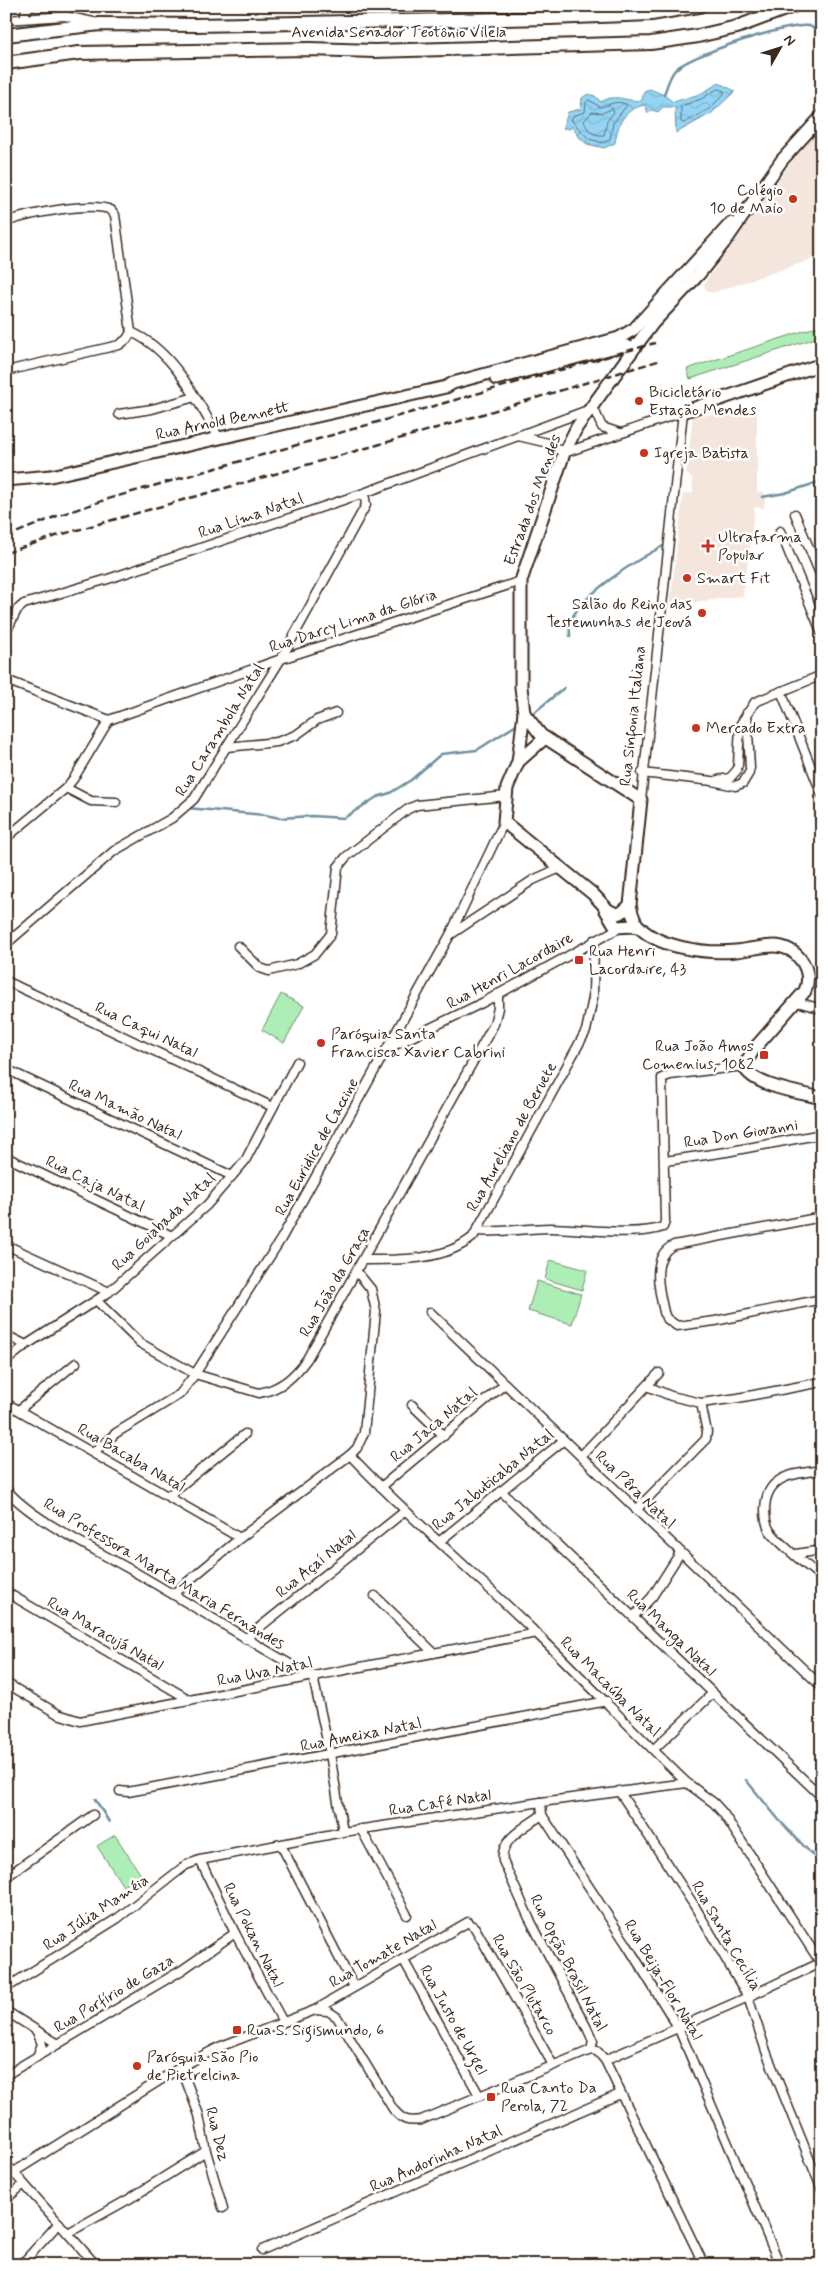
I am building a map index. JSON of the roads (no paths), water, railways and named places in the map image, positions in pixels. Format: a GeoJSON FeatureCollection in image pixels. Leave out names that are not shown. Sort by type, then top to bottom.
{"type":"FeatureCollection","features":[{"type":"Feature","properties":{"kind":"main road","name":"Avenida Senador Teotônio Vilela"},"geometry":{"type":"LineString","coordinates":[[6,35],[100,24],[196,25],[550,18],[651,14],[699,6]]}},
{"type":"Feature","properties":{"kind":"main road","name":"Avenida Senador Teotônio Vilela"},"geometry":{"type":"LineString","coordinates":[[6,63],[88,53],[310,48],[374,51],[652,43],[698,36],[737,27],[793,7]]}},
{"type":"Feature","properties":{"kind":"street"},"geometry":{"type":"LineString","coordinates":[[24,18],[25,12],[30,6]]}},
{"type":"Feature","properties":{"kind":"street"},"geometry":{"type":"LineString","coordinates":[[6,20],[65,16],[100,24]]}},
{"type":"Feature","properties":{"kind":"street","name":"Estrada dos Mendes"},"geometry":{"type":"LineString","coordinates":[[450,935],[504,822],[506,796],[518,762],[524,713],[521,687],[521,581],[564,452],[590,407],[653,323],[704,267],[782,160],[820,118]]}},
{"type":"Feature","properties":{"kind":"street","name":"Rua Arnold Bennett"},"geometry":{"type":"LineString","coordinates":[[6,480],[51,476],[446,387],[453,383],[611,340],[630,333],[760,191]]}},
{"type":"Feature","properties":{"kind":"street"},"geometry":{"type":"LineString","coordinates":[[6,222],[34,213],[93,207],[111,210],[115,215],[131,332],[127,339],[119,345],[6,371]]}},
{"type":"Feature","properties":{"kind":"street"},"geometry":{"type":"LineString","coordinates":[[131,332],[143,337],[169,362],[195,398],[219,438]]}},
{"type":"Feature","properties":{"kind":"street","name":"Rua Arnold Bennett"},"geometry":{"type":"LineString","coordinates":[[446,387],[455,390],[620,346],[627,346],[632,351]]}},
{"type":"Feature","properties":{"kind":"street"},"geometry":{"type":"LineString","coordinates":[[516,435],[548,443],[564,452],[822,364]]}},
{"type":"Feature","properties":{"kind":"street"},"geometry":{"type":"LineString","coordinates":[[119,414],[152,409],[195,398]]}},
{"type":"Feature","properties":{"kind":"street"},"geometry":{"type":"LineString","coordinates":[[590,407],[602,427],[620,433]]}},
{"type":"Feature","properties":{"kind":"street","name":"Rua Lima Natal"},"geometry":{"type":"LineString","coordinates":[[6,632],[17,610],[24,604],[117,576],[364,493],[516,435],[579,415],[590,407]]}},
{"type":"Feature","properties":{"kind":"street","name":"Rua Sinfonia Italiana"},"geometry":{"type":"LineString","coordinates":[[630,905],[642,773],[683,412]]}},
{"type":"Feature","properties":{"kind":"street","name":"Rua Carambola Natal"},"geometry":{"type":"LineString","coordinates":[[6,944],[114,851],[186,808],[203,787],[281,659],[366,505],[364,493]]}},
{"type":"Feature","properties":{"kind":"street"},"geometry":{"type":"LineString","coordinates":[[795,514],[822,579]]}},
{"type":"Feature","properties":{"kind":"street"},"geometry":{"type":"LineString","coordinates":[[780,532],[822,634]]}},
{"type":"Feature","properties":{"kind":"street","name":"Rua Darcy Lima da Glória"},"geometry":{"type":"LineString","coordinates":[[109,720],[281,659],[521,581]]}},
{"type":"Feature","properties":{"kind":"street"},"geometry":{"type":"LineString","coordinates":[[712,781],[730,778],[738,767],[739,733],[747,714],[755,702],[822,675]]}},
{"type":"Feature","properties":{"kind":"street"},"geometry":{"type":"LineString","coordinates":[[6,680],[109,720],[66,788],[6,838]]}},
{"type":"Feature","properties":{"kind":"street"},"geometry":{"type":"LineString","coordinates":[[781,691],[822,795]]}},
{"type":"Feature","properties":{"kind":"street"},"geometry":{"type":"LineString","coordinates":[[227,747],[277,742],[296,736],[317,720],[336,713]]}},
{"type":"Feature","properties":{"kind":"street"},"geometry":{"type":"LineString","coordinates":[[524,713],[545,738],[641,800]]}},
{"type":"Feature","properties":{"kind":"street"},"geometry":{"type":"LineString","coordinates":[[642,773],[739,785],[746,780],[749,770],[747,714]]}},
{"type":"Feature","properties":{"kind":"street"},"geometry":{"type":"LineString","coordinates":[[518,762],[545,738]]}},
{"type":"Feature","properties":{"kind":"street"},"geometry":{"type":"LineString","coordinates":[[66,788],[91,802],[116,802]]}},
{"type":"Feature","properties":{"kind":"street"},"geometry":{"type":"LineString","coordinates":[[238,946],[260,968],[269,971],[303,961],[315,954],[331,934],[338,867],[346,857],[408,809],[417,805],[506,796]]}},
{"type":"Feature","properties":{"kind":"street"},"geometry":{"type":"LineString","coordinates":[[504,822],[592,894],[611,912],[619,914],[630,905]]}},
{"type":"Feature","properties":{"kind":"street","name":"Rua Euridice de Caccine"},"geometry":{"type":"LineString","coordinates":[[94,1452],[116,1433],[180,1394],[195,1374],[281,1239],[450,935],[516,890],[560,868]]}},
{"type":"Feature","properties":{"kind":"street"},"geometry":{"type":"LineString","coordinates":[[627,924],[630,905]]}},
{"type":"Feature","properties":{"kind":"street"},"geometry":{"type":"LineString","coordinates":[[604,907],[613,924],[627,924],[641,928],[668,943],[692,951],[735,952],[775,946],[791,951],[802,962],[808,980],[805,991],[754,1049],[744,1066]]}},
{"type":"Feature","properties":{"kind":"street","name":"Rua Henri Lacordaire"},"geometry":{"type":"LineString","coordinates":[[387,1049],[498,994],[594,940],[627,924]]}},
{"type":"Feature","properties":{"kind":"street","name":"Rua Aureliano de Beruete"},"geometry":{"type":"LineString","coordinates":[[364,1260],[429,1256],[464,1243],[477,1231],[589,1023],[594,989],[594,940]]}},
{"type":"Feature","properties":{"kind":"street","name":"Rua Caqui Natal"},"geometry":{"type":"LineString","coordinates":[[6,980],[273,1107]]}},
{"type":"Feature","properties":{"kind":"street","name":"Rua João da Graça"},"geometry":{"type":"LineString","coordinates":[[97,1301],[140,1343],[195,1374],[259,1393],[269,1391],[285,1383],[297,1373],[307,1358],[364,1260],[494,1024],[498,1008],[498,994]]}},
{"type":"Feature","properties":{"kind":"street"},"geometry":{"type":"LineString","coordinates":[[797,1002],[822,1009]]}},
{"type":"Feature","properties":{"kind":"street","name":"Rua Goiabada Natal"},"geometry":{"type":"LineString","coordinates":[[6,1361],[26,1345],[97,1301],[207,1205],[232,1176],[257,1140],[297,1062]]}},
{"type":"Feature","properties":{"kind":"street"},"geometry":{"type":"LineString","coordinates":[[477,1231],[499,1232],[548,1228],[613,1231],[660,1228],[665,1222],[665,1160],[661,1082],[667,1075],[744,1066]]}},
{"type":"Feature","properties":{"kind":"street"},"geometry":{"type":"LineString","coordinates":[[744,1066],[750,1075],[760,1081],[822,1098]]}},
{"type":"Feature","properties":{"kind":"street","name":"Rua Mamão Natal"},"geometry":{"type":"LineString","coordinates":[[6,1069],[232,1176]]}},
{"type":"Feature","properties":{"kind":"street","name":"Rua Don Giovanni"},"geometry":{"type":"LineString","coordinates":[[665,1160],[726,1152],[822,1134]]}},
{"type":"Feature","properties":{"kind":"street","name":"Rua Caja Natal"},"geometry":{"type":"LineString","coordinates":[[6,1157],[172,1236]]}},
{"type":"Feature","properties":{"kind":"street"},"geometry":{"type":"LineString","coordinates":[[822,1217],[668,1248],[662,1254],[659,1263],[664,1312],[666,1318],[677,1326],[715,1321],[822,1299]]}},
{"type":"Feature","properties":{"kind":"street"},"geometry":{"type":"LineString","coordinates":[[6,1245],[108,1292]]}},
{"type":"Feature","properties":{"kind":"street"},"geometry":{"type":"LineString","coordinates":[[173,1594],[240,1538],[357,1448],[364,1433],[376,1311],[371,1289],[357,1272]]}},
{"type":"Feature","properties":{"kind":"street","name":"Rua Pêra Natal"},"geometry":{"type":"LineString","coordinates":[[430,1312],[822,1688]]}},
{"type":"Feature","properties":{"kind":"street"},"geometry":{"type":"LineString","coordinates":[[6,1335],[26,1345]]}},
{"type":"Feature","properties":{"kind":"street"},"geometry":{"type":"LineString","coordinates":[[19,1410],[76,1363]]}},
{"type":"Feature","properties":{"kind":"street"},"geometry":{"type":"LineString","coordinates":[[581,1456],[659,1373]]}},
{"type":"Feature","properties":{"kind":"street"},"geometry":{"type":"LineString","coordinates":[[647,1386],[671,1396],[701,1403],[822,1382]]}},
{"type":"Feature","properties":{"kind":"street","name":"Rua Jaca Natal"},"geometry":{"type":"LineString","coordinates":[[381,1487],[505,1384]]}},
{"type":"Feature","properties":{"kind":"street","name":"Rua Bacaba Natal"},"geometry":{"type":"LineString","coordinates":[[6,1403],[94,1452],[240,1538]]}},
{"type":"Feature","properties":{"kind":"street"},"geometry":{"type":"LineString","coordinates":[[636,1510],[702,1444],[707,1436],[701,1403]]}},
{"type":"Feature","properties":{"kind":"street"},"geometry":{"type":"LineString","coordinates":[[412,1404],[444,1436]]}},
{"type":"Feature","properties":{"kind":"street"},"geometry":{"type":"LineString","coordinates":[[168,1496],[245,1434]]}},
{"type":"Feature","properties":{"kind":"street","name":"Rua Jabuticaba Natal"},"geometry":{"type":"LineString","coordinates":[[440,1541],[564,1440]]}},
{"type":"Feature","properties":{"kind":"street","name":"Rua Macaúba Natal"},"geometry":{"type":"LineString","coordinates":[[350,1455],[404,1511],[440,1541],[607,1701],[687,1783],[714,1802],[821,1964]]}},
{"type":"Feature","properties":{"kind":"street"},"geometry":{"type":"LineString","coordinates":[[822,1470],[780,1479],[773,1484],[766,1500],[766,1523],[770,1530],[822,1578]]}},
{"type":"Feature","properties":{"kind":"street","name":"Rua Professora Marta Maria Fernandes"},"geometry":{"type":"LineString","coordinates":[[6,1489],[15,1500],[46,1521],[313,1677]]}},
{"type":"Feature","properties":{"kind":"street","name":"Rua Manga Natal"},"geometry":{"type":"LineString","coordinates":[[501,1491],[822,1797]]}},
{"type":"Feature","properties":{"kind":"street","name":"Rua Açaí Natal"},"geometry":{"type":"LineString","coordinates":[[245,1639],[404,1511]]}},
{"type":"Feature","properties":{"kind":"street"},"geometry":{"type":"LineString","coordinates":[[796,1554],[822,1550]]}},
{"type":"Feature","properties":{"kind":"street"},"geometry":{"type":"LineString","coordinates":[[634,1616],[652,1597],[680,1553]]}},
{"type":"Feature","properties":{"kind":"street","name":"Rua Maracujá Natal"},"geometry":{"type":"LineString","coordinates":[[6,1592],[190,1700]]}},
{"type":"Feature","properties":{"kind":"street"},"geometry":{"type":"LineString","coordinates":[[375,1596],[434,1653]]}},
{"type":"Feature","properties":{"kind":"street","name":"Rua Uva Natal"},"geometry":{"type":"LineString","coordinates":[[6,1683],[58,1714],[76,1721],[537,1633]]}},
{"type":"Feature","properties":{"kind":"street"},"geometry":{"type":"LineString","coordinates":[[313,1677],[330,1754],[343,1832]]}},
{"type":"Feature","properties":{"kind":"street"},"geometry":{"type":"LineString","coordinates":[[654,1749],[713,1693]]}},
{"type":"Feature","properties":{"kind":"street","name":"Rua Ameixa Natal"},"geometry":{"type":"LineString","coordinates":[[120,1791],[124,1792],[208,1777],[607,1701]]}},
{"type":"Feature","properties":{"kind":"street","name":"Rua Café Natal"},"geometry":{"type":"LineString","coordinates":[[200,1860],[360,1829],[619,1791],[687,1783]]}},
{"type":"Feature","properties":{"kind":"street","name":"Rua Santa Cecília"},"geometry":{"type":"LineString","coordinates":[[619,1791],[694,1905],[748,1997],[770,2062],[822,2190]]}},
{"type":"Feature","properties":{"kind":"street","name":"Rua Beija-Flor Natal"},"geometry":{"type":"LineString","coordinates":[[541,1802],[542,1815],[628,1945],[678,2027],[780,2265]]}},
{"type":"Feature","properties":{"kind":"street"},"geometry":{"type":"LineString","coordinates":[[6,1877],[93,1815]]}},
{"type":"Feature","properties":{"kind":"street","name":"Rua Opção Brasil Natal"},"geometry":{"type":"LineString","coordinates":[[542,1815],[511,1839],[501,1852],[521,1902],[570,1999],[588,2030],[593,2041],[591,2050],[597,2051],[604,2060],[704,2265]]}},
{"type":"Feature","properties":{"kind":"street"},"geometry":{"type":"LineString","coordinates":[[360,1829],[407,1915]]}},
{"type":"Feature","properties":{"kind":"street"},"geometry":{"type":"LineString","coordinates":[[281,1845],[354,1986]]}},
{"type":"Feature","properties":{"kind":"street","name":"Rua Pokan Natal"},"geometry":{"type":"LineString","coordinates":[[200,1860],[234,1933],[283,2022]]}},
{"type":"Feature","properties":{"kind":"street","name":"Rua Júlia Maméia"},"geometry":{"type":"LineString","coordinates":[[6,1988],[118,1918],[176,1872],[200,1860]]}},
{"type":"Feature","properties":{"kind":"street","name":"Rua Tomate Natal"},"geometry":{"type":"LineString","coordinates":[[14,2172],[181,2067],[219,2047],[315,2010],[466,1923]]}},
{"type":"Feature","properties":{"kind":"street","name":"Rua São Plutarco"},"geometry":{"type":"LineString","coordinates":[[466,1923],[474,1928],[553,2065]]}},
{"type":"Feature","properties":{"kind":"street","name":"Rua Porfírio de Gaza"},"geometry":{"type":"LineString","coordinates":[[6,2075],[182,1970],[234,1933]]}},
{"type":"Feature","properties":{"kind":"street","name":"Rua Justo de Urgel"},"geometry":{"type":"LineString","coordinates":[[403,1959],[479,2095]]}},
{"type":"Feature","properties":{"kind":"street"},"geometry":{"type":"LineString","coordinates":[[604,2060],[821,1964]]}},
{"type":"Feature","properties":{"kind":"street"},"geometry":{"type":"LineString","coordinates":[[315,2010],[328,2011],[337,2017],[400,2119],[408,2121],[421,2120],[591,2050]]}},
{"type":"Feature","properties":{"kind":"street"},"geometry":{"type":"LineString","coordinates":[[6,2011],[58,2044]]}},
{"type":"Feature","properties":{"kind":"street"},"geometry":{"type":"LineString","coordinates":[[37,2032],[42,2044],[37,2057]]}},
{"type":"Feature","properties":{"kind":"street","name":"Rua Dez"},"geometry":{"type":"LineString","coordinates":[[181,2067],[199,2115],[206,2151],[224,2208]]}},
{"type":"Feature","properties":{"kind":"street","name":"Rua Andorinha Natal"},"geometry":{"type":"LineString","coordinates":[[262,2250],[620,2094]]}},
{"type":"Feature","properties":{"kind":"street"},"geometry":{"type":"LineString","coordinates":[[68,2233],[129,2199],[206,2151]]}},
{"type":"Feature","properties":{"kind":"street"},"geometry":{"type":"LineString","coordinates":[[6,2164],[96,2265]]}},
{"type":"Feature","properties":{"kind":"street"},"geometry":{"type":"LineString","coordinates":[[6,2199],[24,2184]]}},
{"type":"Feature","properties":{"kind":"street"},"geometry":{"type":"LineString","coordinates":[[20,2265],[59,2223]]}},
{"type":"Feature","properties":{"kind":"water"},"geometry":{"type":"Polygon","coordinates":[[[719,83],[735,91],[712,113],[676,133],[675,107],[663,107],[658,112],[652,110],[648,113],[645,105],[632,110],[623,118],[615,143],[604,148],[587,144],[579,137],[572,126],[570,129],[563,128],[568,112],[581,109],[582,98],[588,94],[595,96],[601,102],[612,98],[636,101],[642,100],[644,91],[650,89],[664,95],[673,102],[700,94],[719,83]]]}},
{"type":"Feature","properties":{"kind":"waterway"},"geometry":{"type":"LineString","coordinates":[[664,95],[675,70],[683,64],[739,41],[798,26],[809,26],[822,35]]}},
{"type":"Feature","properties":{"kind":"waterway"},"geometry":{"type":"LineString","coordinates":[[762,497],[785,493],[822,481]]}},
{"type":"Feature","properties":{"kind":"waterway"},"geometry":{"type":"LineString","coordinates":[[570,636],[570,624],[574,614],[583,603],[625,569],[663,546]]}},
{"type":"Feature","properties":{"kind":"waterway"},"geometry":{"type":"LineString","coordinates":[[531,715],[564,688]]}},
{"type":"Feature","properties":{"kind":"waterway"},"geometry":{"type":"LineString","coordinates":[[187,808],[280,818],[312,816],[344,818],[377,797],[390,793],[411,780],[441,754],[477,750],[518,724]]}},
{"type":"Feature","properties":{"kind":"waterway"},"geometry":{"type":"LineString","coordinates":[[746,1780],[779,1820],[822,1865]]}},
{"type":"Feature","properties":{"kind":"waterway"},"geometry":{"type":"LineString","coordinates":[[95,1799],[109,1822]]}},
{"type":"Feature","properties":{"kind":"railway"},"geometry":{"type":"LineString","coordinates":[[6,537],[57,516],[111,498],[655,343]]}},
{"type":"Feature","properties":{"kind":"railway"},"geometry":{"type":"LineString","coordinates":[[6,553],[56,536],[430,430],[661,360]]}},
{"type":"Feature","properties":{"kind":"place","name":"Colégio 10 de Maio"},"geometry":{"type":"Point","coordinates":[793,199]}},
{"type":"Feature","properties":{"kind":"place","name":"Bicicletário Estação Mendes"},"geometry":{"type":"Point","coordinates":[639,401]}},
{"type":"Feature","properties":{"kind":"place","name":"Igreja Batista"},"geometry":{"type":"Point","coordinates":[644,453]}},
{"type":"Feature","properties":{"kind":"place","name":"Ultrafarma Popular"},"geometry":{"type":"Point","coordinates":[708,546]}},
{"type":"Feature","properties":{"kind":"place","name":"Smart Fit"},"geometry":{"type":"Point","coordinates":[687,578]}},
{"type":"Feature","properties":{"kind":"place","name":"Salão do Reino das Testemunhas de Jeová"},"geometry":{"type":"Point","coordinates":[702,613]}},
{"type":"Feature","properties":{"kind":"place","name":"Mercado Extra"},"geometry":{"type":"Point","coordinates":[696,728]}},
{"type":"Feature","properties":{"kind":"place","name":"Rua Henri Lacordaire, 43"},"geometry":{"type":"Point","coordinates":[579,960]}},
{"type":"Feature","properties":{"kind":"place","name":"Paróquia Santa Francisca Xavier Cabrini"},"geometry":{"type":"Point","coordinates":[321,1043]}},
{"type":"Feature","properties":{"kind":"place","name":"Rua João Amos Comenius, 1082"},"geometry":{"type":"Point","coordinates":[764,1055]}},
{"type":"Feature","properties":{"kind":"place","name":"Rua S. Sigismundo, 6"},"geometry":{"type":"Point","coordinates":[237,2030]}},
{"type":"Feature","properties":{"kind":"place","name":"Paróquia São Pio de Pietrelcina"},"geometry":{"type":"Point","coordinates":[137,2066]}},
{"type":"Feature","properties":{"kind":"place","name":"Rua Canto Da Perola, 72"},"geometry":{"type":"Point","coordinates":[491,2097]}}]}
